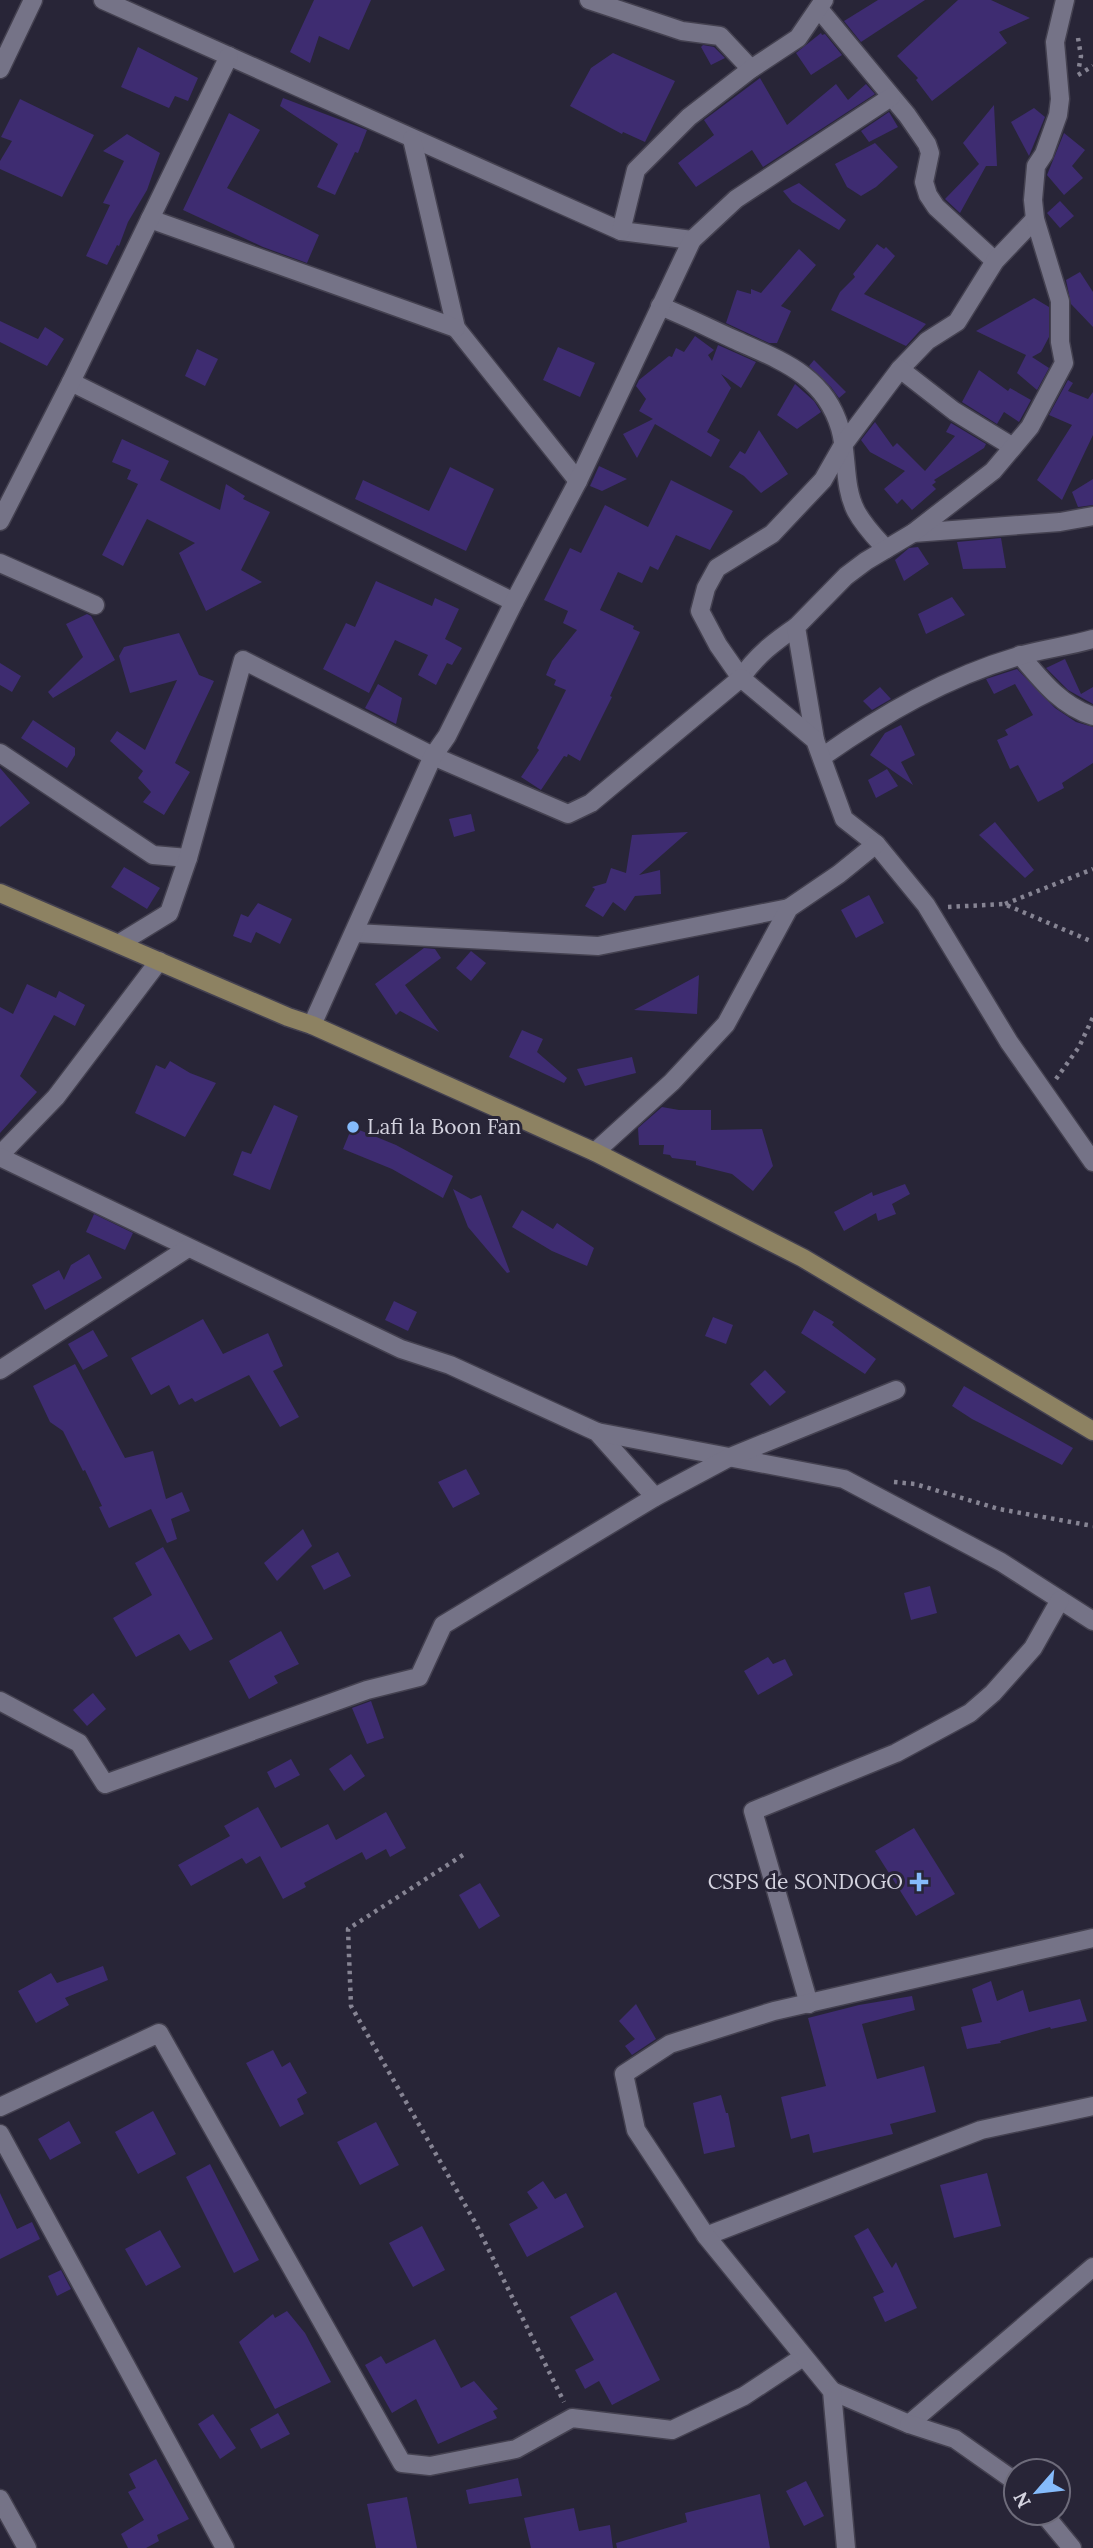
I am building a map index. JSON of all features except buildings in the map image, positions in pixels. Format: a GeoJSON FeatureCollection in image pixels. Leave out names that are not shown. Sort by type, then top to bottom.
{"type":"FeatureCollection","features":[{"type":"Feature","properties":{"kind":"street"},"geometry":{"type":"LineString","coordinates":[[0,69],[33,0]]}},
{"type":"Feature","properties":{"kind":"street"},"geometry":{"type":"LineString","coordinates":[[103,0],[621,231],[692,240]]}},
{"type":"Feature","properties":{"kind":"street"},"geometry":{"type":"LineString","coordinates":[[589,0],[682,31],[720,36],[751,69]]}},
{"type":"Feature","properties":{"kind":"street"},"geometry":{"type":"LineString","coordinates":[[120,943],[169,913],[188,858],[243,660],[433,756],[568,814],[591,803],[741,678],[752,661],[796,627],[846,576],[913,533],[993,471],[1030,427],[1063,363],[1060,301],[1035,219],[1035,166],[1050,140],[1059,107],[1055,42],[1065,0]]}},
{"type":"Feature","properties":{"kind":"street"},"geometry":{"type":"LineString","coordinates":[[621,231],[636,170],[689,117],[751,69],[798,38],[821,4],[927,144],[930,153],[924,182],[936,207],[995,261]]}},
{"type":"Feature","properties":{"kind":"street"},"geometry":{"type":"LineString","coordinates":[[0,521],[71,382],[229,56]]}},
{"type":"Feature","properties":{"kind":"street"},"geometry":{"type":"LineString","coordinates":[[312,1025],[433,756],[470,694],[514,602],[578,481],[692,240],[736,199],[891,97]]}},
{"type":"Feature","properties":{"kind":"street"},"geometry":{"type":"LineString","coordinates":[[412,139],[456,328],[578,481]]}},
{"type":"Feature","properties":{"kind":"street"},"geometry":{"type":"LineString","coordinates":[[150,219],[456,328]]}},
{"type":"Feature","properties":{"kind":"street"},"geometry":{"type":"LineString","coordinates":[[815,740],[741,678],[718,645],[700,611],[706,588],[717,568],[772,534],[823,480],[843,446],[900,369],[928,341],[957,322],[995,261],[1035,219]]}},
{"type":"Feature","properties":{"kind":"street"},"geometry":{"type":"LineString","coordinates":[[660,306],[795,367],[821,390],[834,411],[841,430],[849,490],[855,509],[886,549]]}},
{"type":"Feature","properties":{"kind":"street"},"geometry":{"type":"LineString","coordinates":[[900,369],[954,411],[1013,447]]}},
{"type":"Feature","properties":{"kind":"street"},"geometry":{"type":"LineString","coordinates":[[71,382],[514,602]]}},
{"type":"Feature","properties":{"kind":"street"},"geometry":{"type":"LineString","coordinates":[[913,533],[1060,522],[1093,516]]}},
{"type":"Feature","properties":{"kind":"street"},"geometry":{"type":"LineString","coordinates":[[0,564],[95,605]]}},
{"type":"Feature","properties":{"kind":"street"},"geometry":{"type":"LineString","coordinates":[[796,627],[815,740],[844,819],[876,844],[926,905],[1009,1042],[1093,1162]]}},
{"type":"Feature","properties":{"kind":"street"},"geometry":{"type":"LineString","coordinates":[[822,757],[868,725],[923,694],[1020,655],[1093,639]]}},
{"type":"Feature","properties":{"kind":"street"},"geometry":{"type":"LineString","coordinates":[[1020,655],[1048,688],[1067,704],[1093,716]]}},
{"type":"Feature","properties":{"kind":"street"},"geometry":{"type":"LineString","coordinates":[[0,753],[153,855],[188,858]]}},
{"type":"Feature","properties":{"kind":"street"},"geometry":{"type":"LineString","coordinates":[[355,933],[598,946],[789,908],[839,874],[876,844]]}},
{"type":"Feature","properties":{"kind":"street"},"geometry":{"type":"LineString","coordinates":[[0,893],[312,1025],[595,1152],[803,1258],[1093,1431]]}},
{"type":"Feature","properties":{"kind":"street"},"geometry":{"type":"LineString","coordinates":[[595,1152],[672,1082],[726,1024],[789,908]]}},
{"type":"Feature","properties":{"kind":"street"},"geometry":{"type":"LineString","coordinates":[[159,961],[56,1097],[0,1156],[401,1349],[450,1365],[597,1432],[844,1479],[1001,1562],[1093,1621]]}},
{"type":"Feature","properties":{"kind":"street"},"geometry":{"type":"LineString","coordinates":[[0,1370],[188,1248]]}},
{"type":"Feature","properties":{"kind":"street"},"geometry":{"type":"LineString","coordinates":[[0,1701],[79,1743],[105,1784],[367,1690],[419,1677],[443,1625],[655,1497],[730,1457],[896,1390]]}},
{"type":"Feature","properties":{"kind":"street"},"geometry":{"type":"LineString","coordinates":[[597,1432],[655,1497]]}},
{"type":"Feature","properties":{"kind":"street"},"geometry":{"type":"LineString","coordinates":[[808,2004],[753,1811],[896,1753],[970,1713],[993,1693],[1033,1648],[1060,1600]]}},
{"type":"Feature","properties":{"kind":"street"},"geometry":{"type":"LineString","coordinates":[[1002,2472],[955,2439],[909,2424],[832,2391],[706,2236],[636,2130],[624,2074],[670,2044],[774,2011],[1093,1938]]}},
{"type":"Feature","properties":{"kind":"street"},"geometry":{"type":"LineString","coordinates":[[0,2107],[159,2033],[401,2463],[430,2466],[516,2449],[572,2418],[672,2430],[744,2396],[803,2357]]}},
{"type":"Feature","properties":{"kind":"street"},"geometry":{"type":"LineString","coordinates":[[706,2236],[981,2130],[1093,2106]]}},
{"type":"Feature","properties":{"kind":"street"},"geometry":{"type":"LineString","coordinates":[[0,2134],[225,2548]]}},
{"type":"Feature","properties":{"kind":"street"},"geometry":{"type":"LineString","coordinates":[[909,2424],[1093,2267]]}},
{"type":"Feature","properties":{"kind":"street"},"geometry":{"type":"LineString","coordinates":[[832,2391],[846,2548]]}},
{"type":"Feature","properties":{"kind":"street"},"geometry":{"type":"LineString","coordinates":[[0,2499],[27,2548]]}},
{"type":"Feature","properties":{"kind":"street"},"geometry":{"type":"LineString","coordinates":[[1055,2527],[1072,2548]]}},
{"type":"Feature","properties":{"kind":"path"},"geometry":{"type":"LineString","coordinates":[[1078,75],[1093,66]]}},
{"type":"Feature","properties":{"kind":"path"},"geometry":{"type":"LineString","coordinates":[[926,905],[957,908],[1004,904],[1093,869]]}},
{"type":"Feature","properties":{"kind":"path"},"geometry":{"type":"LineString","coordinates":[[1004,904],[1093,942]]}},
{"type":"Feature","properties":{"kind":"path"},"geometry":{"type":"LineString","coordinates":[[1046,1093],[1079,1047],[1093,1017]]}},
{"type":"Feature","properties":{"kind":"path"},"geometry":{"type":"LineString","coordinates":[[891,1482],[915,1483],[999,1509],[1093,1526]]}},
{"type":"Feature","properties":{"kind":"path"},"geometry":{"type":"LineString","coordinates":[[463,1855],[348,1929],[351,2006],[475,2224],[572,2418]]}},
{"type":"Feature","properties":{"kind":"place","name":"Lafi la Boon Fan"},"geometry":{"type":"Point","coordinates":[353,1127]}},
{"type":"Feature","properties":{"kind":"place","name":"CSPS de SONDOGO"},"geometry":{"type":"Point","coordinates":[919,1882]}}]}
